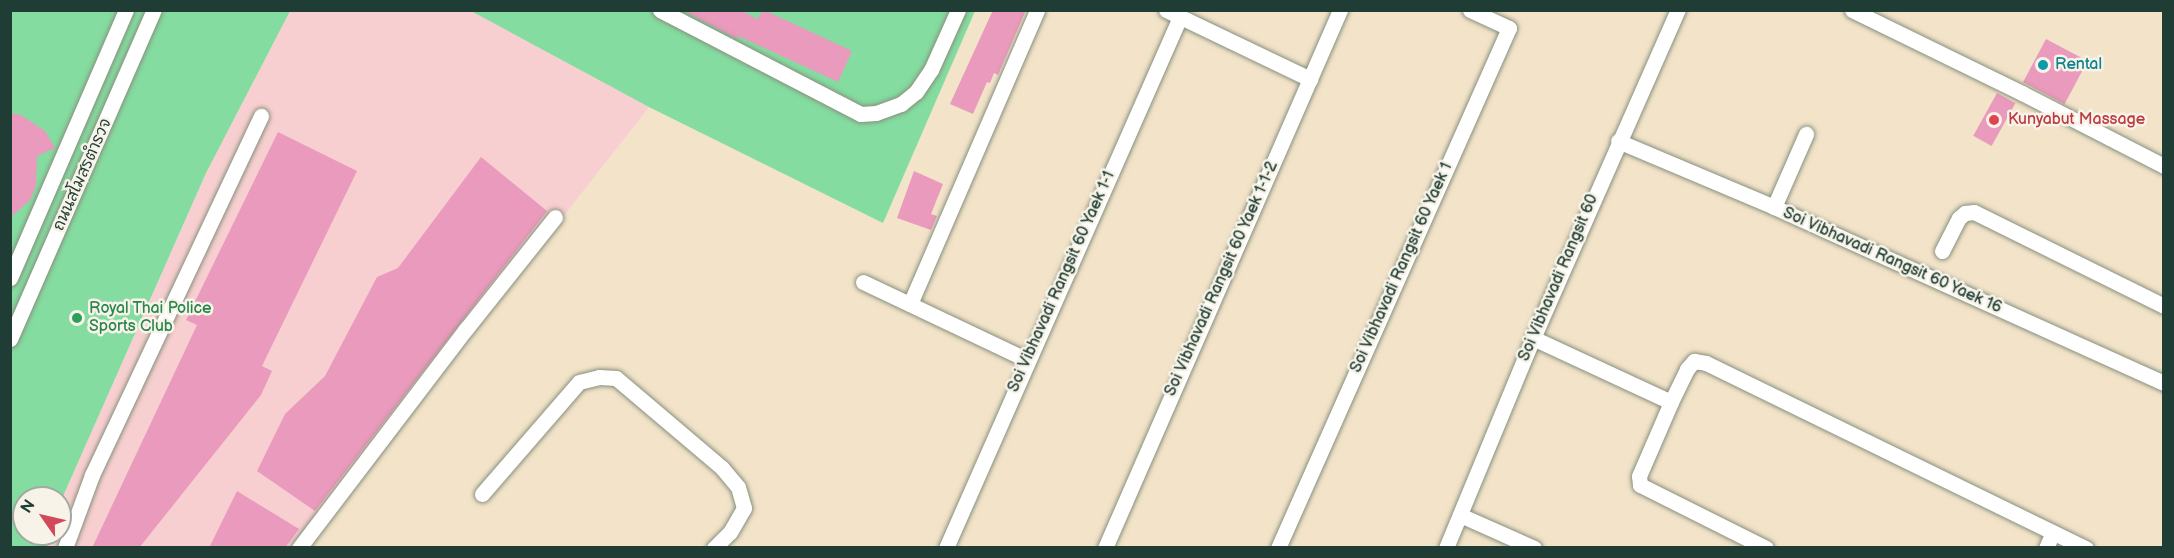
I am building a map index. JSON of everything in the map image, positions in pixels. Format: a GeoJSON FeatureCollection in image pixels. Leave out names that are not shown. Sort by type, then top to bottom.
{"type":"FeatureCollection","features":[{"type":"Feature","properties":{"kind":"street","name":"ถนนสโมสรตำรวจ"},"geometry":{"type":"LineString","coordinates":[[10,278],[17,245],[126,10]]}},
{"type":"Feature","properties":{"kind":"street","name":"ถนนสโมสรตำรวจ"},"geometry":{"type":"LineString","coordinates":[[10,339],[154,10]]}},
{"type":"Feature","properties":{"kind":"street"},"geometry":{"type":"LineString","coordinates":[[660,10],[861,114],[876,113],[901,104],[916,93],[931,70],[958,10]]}},
{"type":"Feature","properties":{"kind":"street"},"geometry":{"type":"LineString","coordinates":[[910,304],[1037,10]]}},
{"type":"Feature","properties":{"kind":"street","name":"Soi Vibhavadi Rangsit 60 Yaek 1-1-2"},"geometry":{"type":"LineString","coordinates":[[1105,548],[1340,10]]}},
{"type":"Feature","properties":{"kind":"street","name":"Soi Vibhavadi Rangsit 60 Yaek 1"},"geometry":{"type":"LineString","coordinates":[[1278,548],[1509,28],[1470,10]]}},
{"type":"Feature","properties":{"kind":"street","name":"Soi Vibhavadi Rangsit 60"},"geometry":{"type":"LineString","coordinates":[[1446,548],[1533,338],[1618,141],[1678,10]]}},
{"type":"Feature","properties":{"kind":"street"},"geometry":{"type":"LineString","coordinates":[[1852,10],[2022,93],[2163,166]]}},
{"type":"Feature","properties":{"kind":"street"},"geometry":{"type":"LineString","coordinates":[[1173,14],[1310,79]]}},
{"type":"Feature","properties":{"kind":"street","name":"Soi Vibhavadi Rangsit 60 Yaek 1-1"},"geometry":{"type":"LineString","coordinates":[[946,548],[1173,14]]}},
{"type":"Feature","properties":{"kind":"street"},"geometry":{"type":"LineString","coordinates":[[65,548],[92,475],[261,116]]}},
{"type":"Feature","properties":{"kind":"street"},"geometry":{"type":"LineString","coordinates":[[1774,207],[1806,134]]}},
{"type":"Feature","properties":{"kind":"street","name":"Soi Vibhavadi Rangsit 60 Yaek 16"},"geometry":{"type":"LineString","coordinates":[[1618,141],[1774,207],[2163,383]]}},
{"type":"Feature","properties":{"kind":"street"},"geometry":{"type":"LineString","coordinates":[[1942,251],[1959,218],[1965,213],[1974,212],[2163,306]]}},
{"type":"Feature","properties":{"kind":"street"},"geometry":{"type":"LineString","coordinates":[[299,548],[555,217]]}},
{"type":"Feature","properties":{"kind":"street"},"geometry":{"type":"LineString","coordinates":[[863,282],[1026,360]]}},
{"type":"Feature","properties":{"kind":"street"},"geometry":{"type":"LineString","coordinates":[[1533,338],[1671,402]]}},
{"type":"Feature","properties":{"kind":"street"},"geometry":{"type":"LineString","coordinates":[[1766,548],[1640,485],[1639,477],[1671,402],[1686,369],[1694,361],[1706,363],[2086,548]]}},
{"type":"Feature","properties":{"kind":"street"},"geometry":{"type":"LineString","coordinates":[[482,494],[579,382],[599,376],[616,378],[722,468],[738,487],[744,508],[730,532],[714,548]]}},
{"type":"Feature","properties":{"kind":"street"},"geometry":{"type":"LineString","coordinates":[[1460,515],[1534,548]]}},
{"type":"Feature","properties":{"kind":"street"},"geometry":{"type":"LineString","coordinates":[[2046,548],[2053,531]]}},
{"type":"Feature","properties":{"kind":"shaded area"},"geometry":{"type":"Polygon","coordinates":[[[290,11],[471,11],[649,107],[304,547],[47,548],[47,546],[72,546],[72,486],[68,486],[206,173],[290,11]]]}},
{"type":"Feature","properties":{"kind":"green space","name":"Royal Thai Police Sports Club"},"geometry":{"type":"Polygon","coordinates":[[[10,11],[290,11],[206,173],[68,486],[12,486],[12,546],[47,547],[11,547],[10,11]]]}},
{"type":"Feature","properties":{"kind":"green space"},"geometry":{"type":"Polygon","coordinates":[[[471,11],[975,11],[883,223],[649,107],[471,11]]]}},
{"type":"Feature","properties":{"kind":"building"},"geometry":{"type":"Polygon","coordinates":[[[682,10],[741,10],[757,19],[764,10],[852,51],[838,82],[738,36],[737,39],[682,10]]]}},
{"type":"Feature","properties":{"kind":"building"},"geometry":{"type":"Polygon","coordinates":[[[993,10],[1026,10],[998,75],[994,73],[990,83],[987,82],[973,114],[950,104],[993,10]]]}},
{"type":"Feature","properties":{"kind":"building"},"geometry":{"type":"Polygon","coordinates":[[[2046,39],[2087,61],[2064,104],[2023,82],[2046,39]]]}},
{"type":"Feature","properties":{"kind":"building","name":"Kunyabut Massage"},"geometry":{"type":"Polygon","coordinates":[[[1997,93],[2015,103],[1992,146],[1973,136],[1997,93]]]}},
{"type":"Feature","properties":{"kind":"building"},"geometry":{"type":"Polygon","coordinates":[[[10,113],[21,115],[45,131],[55,148],[37,156],[36,186],[30,200],[10,218],[10,113]]]}},
{"type":"Feature","properties":{"kind":"building"},"geometry":{"type":"Polygon","coordinates":[[[278,132],[357,171],[262,366],[272,371],[261,395],[139,548],[92,548],[197,325],[186,320],[278,132]]]}},
{"type":"Feature","properties":{"kind":"building"},"geometry":{"type":"Polygon","coordinates":[[[481,157],[547,211],[315,511],[257,471],[285,414],[325,376],[377,277],[398,268],[481,157]]]}},
{"type":"Feature","properties":{"kind":"building"},"geometry":{"type":"Polygon","coordinates":[[[914,171],[943,184],[931,214],[937,216],[931,230],[897,218],[914,171]]]}},
{"type":"Feature","properties":{"kind":"building"},"geometry":{"type":"Polygon","coordinates":[[[237,491],[299,529],[285,548],[209,548],[237,491]]]}},
{"type":"Feature","properties":{"kind":"place","name":"Rental"},"geometry":{"type":"Point","coordinates":[2043,65]}},
{"type":"Feature","properties":{"kind":"place","name":"Kunyabut Massage"},"geometry":{"type":"Point","coordinates":[1994,120]}},
{"type":"Feature","properties":{"kind":"place","name":"Royal Thai Police Sports Club"},"geometry":{"type":"Point","coordinates":[77,318]}}]}
